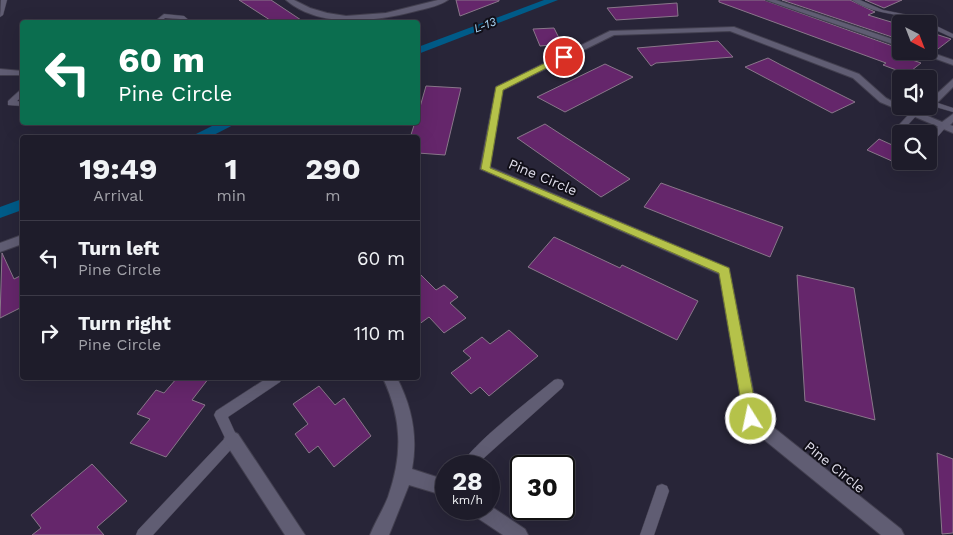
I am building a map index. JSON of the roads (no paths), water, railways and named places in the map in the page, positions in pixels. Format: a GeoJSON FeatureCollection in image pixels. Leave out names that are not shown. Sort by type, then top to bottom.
{"type":"FeatureCollection","features":[{"type":"Feature","properties":{"kind":"street"},"geometry":{"type":"LineString","coordinates":[[289,0],[317,14],[365,18],[405,13],[445,0]]}},
{"type":"Feature","properties":{"kind":"street"},"geometry":{"type":"LineString","coordinates":[[769,0],[892,42]]}},
{"type":"Feature","properties":{"kind":"street","name":"Pine Circle"},"geometry":{"type":"LineString","coordinates":[[892,104],[883,100],[856,76],[731,29],[613,33],[499,89],[485,169],[725,271],[751,419],[895,535]]}},
{"type":"Feature","properties":{"kind":"street"},"geometry":{"type":"LineString","coordinates":[[938,58],[953,63]]}},
{"type":"Feature","properties":{"kind":"street"},"geometry":{"type":"LineString","coordinates":[[0,72],[20,72]]}},
{"type":"Feature","properties":{"kind":"street"},"geometry":{"type":"LineString","coordinates":[[937,98],[953,83]]}},
{"type":"Feature","properties":{"kind":"street","name":"Pine Circle"},"geometry":{"type":"LineString","coordinates":[[916,115],[953,130]]}},
{"type":"Feature","properties":{"kind":"street"},"geometry":{"type":"LineString","coordinates":[[943,126],[953,117]]}},
{"type":"Feature","properties":{"kind":"street"},"geometry":{"type":"LineString","coordinates":[[0,248],[20,240]]}},
{"type":"Feature","properties":{"kind":"street"},"geometry":{"type":"LineString","coordinates":[[379,535],[397,500],[404,474],[407,444],[406,416],[402,401],[391,380]]}},
{"type":"Feature","properties":{"kind":"street"},"geometry":{"type":"LineString","coordinates":[[232,439],[296,535]]}},
{"type":"Feature","properties":{"kind":"street"},"geometry":{"type":"LineString","coordinates":[[404,474],[435,484]]}},
{"type":"Feature","properties":{"kind":"street"},"geometry":{"type":"LineString","coordinates":[[496,520],[519,535]]}},
{"type":"Feature","properties":{"kind":"lane"},"geometry":{"type":"LineString","coordinates":[[0,15],[4,0]]}},
{"type":"Feature","properties":{"kind":"lane"},"geometry":{"type":"LineString","coordinates":[[855,0],[881,11],[916,18],[953,36]]}},
{"type":"Feature","properties":{"kind":"lane"},"geometry":{"type":"LineString","coordinates":[[159,20],[164,16],[182,17],[186,20]]}},
{"type":"Feature","properties":{"kind":"lane"},"geometry":{"type":"LineString","coordinates":[[20,95],[11,103],[20,104]]}},
{"type":"Feature","properties":{"kind":"lane"},"geometry":{"type":"LineString","coordinates":[[937,105],[953,110]]}},
{"type":"Feature","properties":{"kind":"lane"},"geometry":{"type":"LineString","coordinates":[[904,125],[913,115]]}},
{"type":"Feature","properties":{"kind":"lane"},"geometry":{"type":"LineString","coordinates":[[937,132],[943,126]]}},
{"type":"Feature","properties":{"kind":"lane"},"geometry":{"type":"LineString","coordinates":[[143,535],[232,439],[220,415],[273,380]]}},
{"type":"Feature","properties":{"kind":"lane"},"geometry":{"type":"LineString","coordinates":[[477,455],[558,384]]}},
{"type":"Feature","properties":{"kind":"lane"},"geometry":{"type":"LineString","coordinates":[[647,535],[662,491]]}},
{"type":"Feature","properties":{"kind":"waterway","name":"L-13"},"geometry":{"type":"LineString","coordinates":[[420,50],[553,0]]}},
{"type":"Feature","properties":{"kind":"waterway","name":"L-13"},"geometry":{"type":"LineString","coordinates":[[202,135],[226,125]]}},
{"type":"Feature","properties":{"kind":"waterway","name":"L-13"},"geometry":{"type":"LineString","coordinates":[[0,213],[20,205]]}}]}
